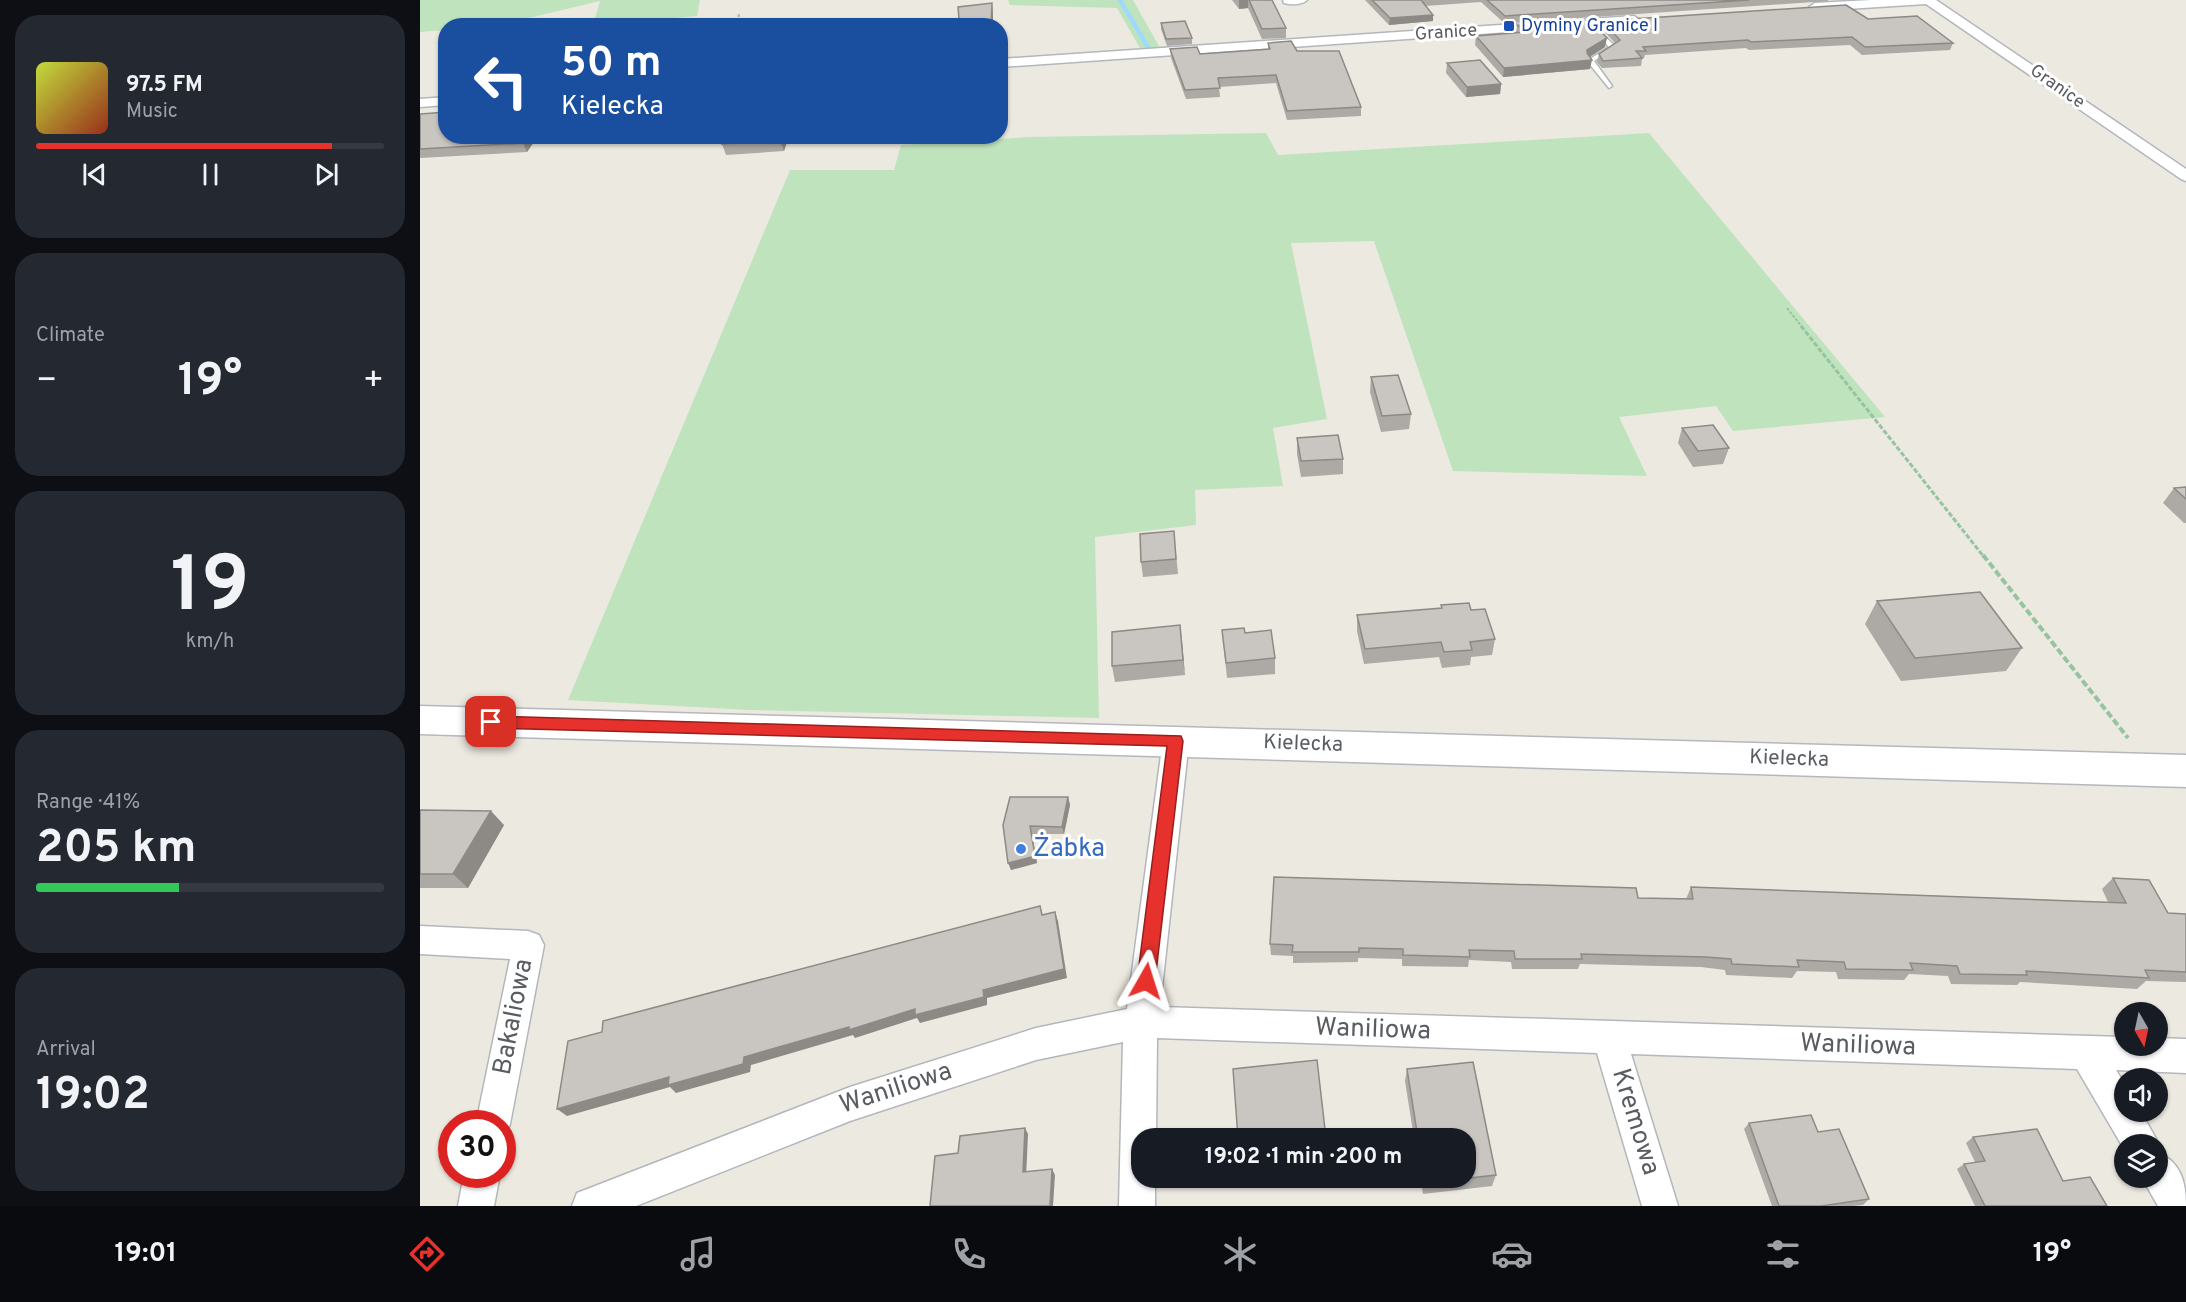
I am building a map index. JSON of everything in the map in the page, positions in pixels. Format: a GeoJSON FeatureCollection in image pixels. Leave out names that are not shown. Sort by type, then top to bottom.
{"type":"FeatureCollection","features":[{"type":"Feature","properties":{"kind":"street"},"geometry":{"type":"LineString","coordinates":[[1288,1],[1301,0]]}},
{"type":"Feature","properties":{"kind":"street","name":"Granice"},"geometry":{"type":"LineString","coordinates":[[1798,9],[1927,0],[1959,19],[2186,176]]}},
{"type":"Feature","properties":{"kind":"street","name":"Granice"},"geometry":{"type":"LineString","coordinates":[[1008,62],[1651,19]]}},
{"type":"Feature","properties":{"kind":"street"},"geometry":{"type":"LineString","coordinates":[[420,103],[438,102]]}},
{"type":"Feature","properties":{"kind":"street","name":"Kielecka"},"geometry":{"type":"LineString","coordinates":[[420,720],[2169,770]]}},
{"type":"Feature","properties":{"kind":"street"},"geometry":{"type":"LineString","coordinates":[[1137,1206],[1140,1042],[1152,919],[1176,741]]}},
{"type":"Feature","properties":{"kind":"street","name":"Bakaliowa"},"geometry":{"type":"LineString","coordinates":[[420,940],[528,945],[495,1110]]}},
{"type":"Feature","properties":{"kind":"street","name":"Waniliowa"},"geometry":{"type":"LineString","coordinates":[[590,1206],[850,1104],[1036,1044],[1143,1022],[2186,1056]]}},
{"type":"Feature","properties":{"kind":"street","name":"Kremowa"},"geometry":{"type":"LineString","coordinates":[[1609,1038],[1660,1206]]}},
{"type":"Feature","properties":{"kind":"street"},"geometry":{"type":"LineString","coordinates":[[2087,1054],[2135,1134]]}},
{"type":"Feature","properties":{"kind":"street"},"geometry":{"type":"LineString","coordinates":[[476,1206],[479,1188]]}},
{"type":"Feature","properties":{"kind":"street"},"geometry":{"type":"LineString","coordinates":[[2168,1188],[2178,1206]]}},
{"type":"Feature","properties":{"kind":"lane"},"geometry":{"type":"LineString","coordinates":[[1589,23],[1612,47],[1590,61],[1610,86]]}},
{"type":"Feature","properties":{"kind":"path"},"geometry":{"type":"LineString","coordinates":[[738,18],[739,14]]}},
{"type":"Feature","properties":{"kind":"path"},"geometry":{"type":"LineString","coordinates":[[1787,308],[2169,770]]}},
{"type":"Feature","properties":{"kind":"green space"},"geometry":{"type":"Polygon","coordinates":[[[420,0],[700,0],[697,16],[595,18],[600,1],[529,18],[438,18],[438,31],[420,32],[420,0]]]}},
{"type":"Feature","properties":{"kind":"green space"},"geometry":{"type":"Polygon","coordinates":[[[1008,0],[1133,0],[1160,48],[1141,50],[1117,8],[1010,5],[1008,0]]]}},
{"type":"Feature","properties":{"kind":"green space"},"geometry":{"type":"Polygon","coordinates":[[[1266,133],[1278,155],[1649,133],[1885,417],[1733,431],[1716,406],[1619,417],[1647,476],[1453,471],[1374,241],[1291,243],[1327,419],[1273,428],[1283,486],[1195,490],[1196,525],[1095,537],[1099,718],[749,710],[568,700],[790,170],[894,170],[901,145],[1008,144],[1008,138],[1266,133]]]}},
{"type":"Feature","properties":{"kind":"building"},"geometry":{"type":"Polygon","coordinates":[[[1249,0],[1272,0],[1286,28],[1262,29],[1249,0]]]}},
{"type":"Feature","properties":{"kind":"building"},"geometry":{"type":"Polygon","coordinates":[[[1372,0],[1421,0],[1433,15],[1390,18],[1372,0]]]}},
{"type":"Feature","properties":{"kind":"building"},"geometry":{"type":"Polygon","coordinates":[[[1487,0],[1749,0],[1505,16],[1487,0]]]}},
{"type":"Feature","properties":{"kind":"building"},"geometry":{"type":"Polygon","coordinates":[[[992,3],[991,18],[959,18],[958,7],[992,3]]]}},
{"type":"Feature","properties":{"kind":"building"},"geometry":{"type":"Polygon","coordinates":[[[1846,5],[1868,19],[1917,16],[1953,43],[1865,47],[1852,37],[1751,42],[1748,40],[1643,47],[1646,51],[1636,51],[1642,58],[1603,61],[1599,54],[1620,40],[1602,21],[1846,5]]]}},
{"type":"Feature","properties":{"kind":"building"},"geometry":{"type":"Polygon","coordinates":[[[1590,20],[1607,38],[1587,50],[1592,60],[1504,68],[1476,36],[1525,32],[1517,25],[1590,20]]]}},
{"type":"Feature","properties":{"kind":"building"},"geometry":{"type":"Polygon","coordinates":[[[1185,21],[1192,38],[1166,39],[1161,23],[1185,21]]]}},
{"type":"Feature","properties":{"kind":"building"},"geometry":{"type":"Polygon","coordinates":[[[1291,41],[1297,51],[1339,51],[1361,107],[1287,111],[1276,75],[1218,78],[1220,88],[1185,90],[1170,49],[1197,47],[1200,54],[1270,49],[1268,43],[1291,41]]]}},
{"type":"Feature","properties":{"kind":"building"},"geometry":{"type":"Polygon","coordinates":[[[1480,60],[1501,84],[1467,87],[1447,63],[1480,60]]]}},
{"type":"Feature","properties":{"kind":"building"},"geometry":{"type":"Polygon","coordinates":[[[438,113],[438,144],[506,144],[420,149],[420,114],[438,113]]]}},
{"type":"Feature","properties":{"kind":"building"},"geometry":{"type":"Polygon","coordinates":[[[1398,375],[1411,414],[1382,416],[1371,377],[1398,375]]]}},
{"type":"Feature","properties":{"kind":"building"},"geometry":{"type":"Polygon","coordinates":[[[1713,425],[1729,448],[1698,451],[1682,428],[1713,425]]]}},
{"type":"Feature","properties":{"kind":"building"},"geometry":{"type":"Polygon","coordinates":[[[1338,435],[1343,459],[1301,461],[1297,438],[1338,435]]]}},
{"type":"Feature","properties":{"kind":"building"},"geometry":{"type":"Polygon","coordinates":[[[2186,487],[2186,499],[2174,488],[2186,487]]]}},
{"type":"Feature","properties":{"kind":"building"},"geometry":{"type":"Polygon","coordinates":[[[1174,531],[1176,559],[1141,562],[1140,534],[1174,531]]]}},
{"type":"Feature","properties":{"kind":"building"},"geometry":{"type":"Polygon","coordinates":[[[1980,592],[2022,648],[1915,658],[1877,601],[1980,592]]]}},
{"type":"Feature","properties":{"kind":"building"},"geometry":{"type":"Polygon","coordinates":[[[1469,603],[1471,610],[1485,609],[1495,639],[1470,642],[1472,650],[1444,652],[1441,642],[1365,649],[1357,615],[1442,608],[1441,605],[1469,603]]]}},
{"type":"Feature","properties":{"kind":"building"},"geometry":{"type":"Polygon","coordinates":[[[1180,625],[1183,660],[1112,666],[1112,632],[1180,625]]]}},
{"type":"Feature","properties":{"kind":"building"},"geometry":{"type":"Polygon","coordinates":[[[1244,628],[1245,633],[1271,630],[1275,658],[1226,663],[1222,630],[1244,628]]]}},
{"type":"Feature","properties":{"kind":"building","name":"Żabka"},"geometry":{"type":"Polygon","coordinates":[[[1010,797],[1068,797],[1062,827],[1030,826],[1035,856],[1008,863],[1003,825],[1010,797]]]}},
{"type":"Feature","properties":{"kind":"building"},"geometry":{"type":"Polygon","coordinates":[[[420,810],[491,811],[453,874],[420,874],[420,810]]]}},
{"type":"Feature","properties":{"kind":"building"},"geometry":{"type":"Polygon","coordinates":[[[1274,877],[1636,888],[1638,898],[1693,899],[1691,887],[2126,903],[2113,878],[2149,880],[2168,913],[2186,914],[2186,972],[2145,970],[2149,978],[2026,971],[2027,975],[1960,974],[1957,966],[1910,963],[1913,970],[1846,969],[1844,962],[1797,960],[1799,967],[1732,964],[1731,959],[1706,957],[1581,954],[1582,959],[1515,959],[1514,951],[1469,950],[1470,957],[1403,955],[1403,949],[1359,948],[1359,952],[1292,952],[1293,945],[1270,944],[1274,877]]]}},
{"type":"Feature","properties":{"kind":"building"},"geometry":{"type":"Polygon","coordinates":[[[1040,906],[1042,915],[1055,912],[1064,969],[983,990],[984,997],[915,1015],[915,1009],[849,1030],[849,1027],[744,1057],[743,1064],[668,1085],[669,1077],[557,1109],[568,1041],[602,1032],[603,1021],[1040,906]]]}},
{"type":"Feature","properties":{"kind":"building"},"geometry":{"type":"Polygon","coordinates":[[[1317,1060],[1325,1128],[1237,1128],[1233,1069],[1317,1060]]]}},
{"type":"Feature","properties":{"kind":"building"},"geometry":{"type":"Polygon","coordinates":[[[1473,1062],[1496,1175],[1476,1177],[1476,1128],[1416,1128],[1407,1069],[1473,1062]]]}},
{"type":"Feature","properties":{"kind":"building"},"geometry":{"type":"Polygon","coordinates":[[[1811,1115],[1818,1132],[1839,1129],[1869,1199],[1821,1206],[1779,1206],[1749,1123],[1811,1115]]]}},
{"type":"Feature","properties":{"kind":"building"},"geometry":{"type":"Polygon","coordinates":[[[1025,1128],[1023,1172],[1052,1169],[1050,1206],[930,1206],[935,1156],[958,1153],[960,1136],[1025,1128]]]}},
{"type":"Feature","properties":{"kind":"building"},"geometry":{"type":"Polygon","coordinates":[[[2037,1129],[2063,1181],[2090,1177],[2107,1206],[1985,1206],[1964,1164],[1985,1161],[1973,1137],[2037,1129]]]}},
{"type":"Feature","properties":{"kind":"waterway"},"geometry":{"type":"LineString","coordinates":[[1120,0],[1149,49]]}},
{"type":"Feature","properties":{"kind":"place","name":"Dyminy Granice I"},"geometry":{"type":"Point","coordinates":[1509,26]}},
{"type":"Feature","properties":{"kind":"place","name":"Żabka"},"geometry":{"type":"Point","coordinates":[1021,849]}},
{"type":"Feature","properties":{"kind":"route"},"geometry":{"type":"LineString","coordinates":[[491,722],[1176,741],[1146,981]]}}]}
